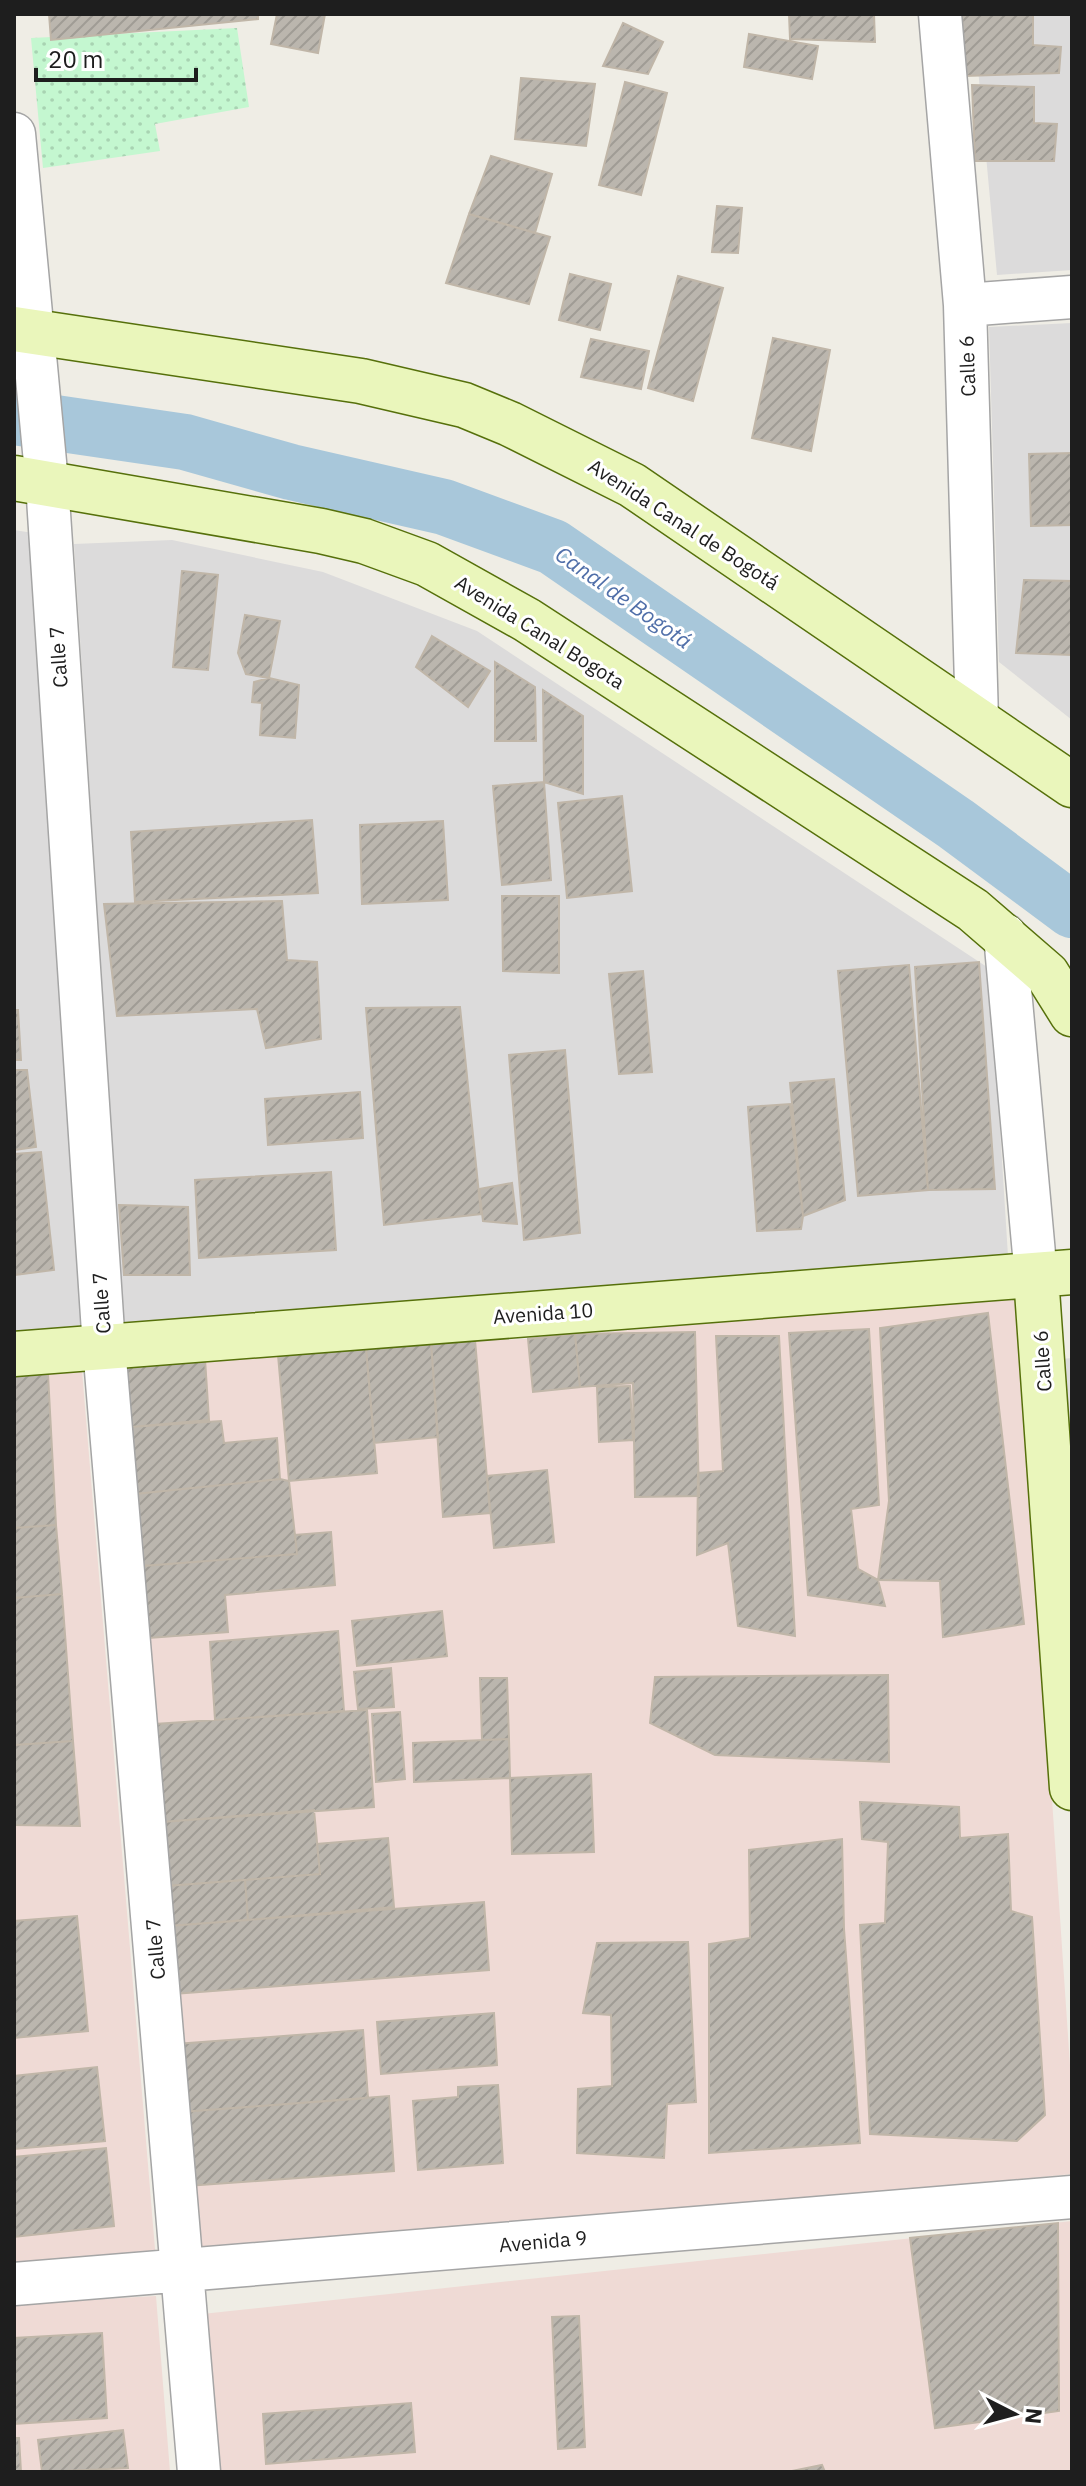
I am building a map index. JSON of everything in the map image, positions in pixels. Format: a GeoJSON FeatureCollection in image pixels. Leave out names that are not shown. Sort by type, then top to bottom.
{"type":"FeatureCollection","features":[{"type":"Feature","properties":{"kind":"main road","name":"Avenida Canal de Bogotá"},"geometry":{"type":"LineString","coordinates":[[28,339],[361,381],[464,405],[510,424],[632,485],[1072,785]]}},
{"type":"Feature","properties":{"kind":"main road","name":"Avenida Canal Bogota"},"geometry":{"type":"LineString","coordinates":[[35,475],[321,531],[364,541],[427,564],[527,620],[973,910],[1005,935]]}},
{"type":"Feature","properties":{"kind":"main road"},"geometry":{"type":"LineString","coordinates":[[1005,935],[1047,974],[1072,1014]]}},
{"type":"Feature","properties":{"kind":"main road","name":"Avenida 10"},"geometry":{"type":"LineString","coordinates":[[14,1354],[1054,1274]]}},
{"type":"Feature","properties":{"kind":"main road","name":"Calle 6"},"geometry":{"type":"LineString","coordinates":[[1054,1274],[1072,1788]]}},
{"type":"Feature","properties":{"kind":"street","name":"Calle 6"},"geometry":{"type":"LineString","coordinates":[[940,14],[965,305],[977,719]]}},
{"type":"Feature","properties":{"kind":"street","name":"Calle 7"},"geometry":{"type":"LineString","coordinates":[[14,134],[35,475],[104,1347],[199,2472]]}},
{"type":"Feature","properties":{"kind":"street"},"geometry":{"type":"LineString","coordinates":[[965,305],[1072,297]]}},
{"type":"Feature","properties":{"kind":"street","name":"Calle 6"},"geometry":{"type":"LineString","coordinates":[[1005,935],[1054,1274]]}},
{"type":"Feature","properties":{"kind":"street","name":"Avenida 9"},"geometry":{"type":"LineString","coordinates":[[14,2284],[1072,2197]]}},
{"type":"Feature","properties":{"kind":"shaded area"},"geometry":{"type":"Polygon","coordinates":[[[973,14],[1072,14],[1072,270],[997,275],[973,14]]]}},
{"type":"Feature","properties":{"kind":"shaded area"},"geometry":{"type":"Polygon","coordinates":[[[1072,323],[1072,720],[999,662],[989,327],[1072,323]]]}},
{"type":"Feature","properties":{"kind":"shaded area"},"geometry":{"type":"Polygon","coordinates":[[[14,530],[33,533],[87,1333],[14,1338],[14,530]]]}},
{"type":"Feature","properties":{"kind":"shaded area"},"geometry":{"type":"Polygon","coordinates":[[[172,540],[323,572],[477,631],[990,969],[1008,1256],[124,1327],[74,544],[172,540]]]}},
{"type":"Feature","properties":{"kind":"shaded area"},"geometry":{"type":"Polygon","coordinates":[[[1018,1296],[1072,2095],[1072,2174],[193,2260],[126,1365],[475,1340],[528,1339],[1018,1296]]]}},
{"type":"Feature","properties":{"kind":"shaded area"},"geometry":{"type":"Polygon","coordinates":[[[1072,1358],[1072,1658],[1052,1360],[1072,1358]]]}},
{"type":"Feature","properties":{"kind":"shaded area"},"geometry":{"type":"Polygon","coordinates":[[[82,1371],[156,2261],[14,2271],[14,1376],[82,1371]]]}},
{"type":"Feature","properties":{"kind":"shaded area"},"geometry":{"type":"Polygon","coordinates":[[[1072,2221],[1072,2472],[214,2472],[202,2314],[1072,2221]]]}},
{"type":"Feature","properties":{"kind":"shaded area"},"geometry":{"type":"Polygon","coordinates":[[[156,2296],[170,2472],[14,2472],[14,2304],[156,2296]]]}},
{"type":"Feature","properties":{"kind":"green space"},"geometry":{"type":"Polygon","coordinates":[[[237,28],[249,107],[155,124],[160,151],[43,168],[31,38],[237,28]]]}},
{"type":"Feature","properties":{"kind":"building"},"geometry":{"type":"Polygon","coordinates":[[[49,14],[258,14],[258,19],[51,40],[49,14]]]}},
{"type":"Feature","properties":{"kind":"building"},"geometry":{"type":"Polygon","coordinates":[[[277,14],[325,14],[318,53],[271,44],[277,14]]]}},
{"type":"Feature","properties":{"kind":"building"},"geometry":{"type":"Polygon","coordinates":[[[789,14],[874,14],[875,42],[790,39],[789,14]]]}},
{"type":"Feature","properties":{"kind":"building"},"geometry":{"type":"Polygon","coordinates":[[[962,14],[1033,14],[1033,45],[1061,47],[1059,73],[965,76],[962,14]]]}},
{"type":"Feature","properties":{"kind":"building"},"geometry":{"type":"Polygon","coordinates":[[[623,23],[663,42],[648,74],[603,66],[623,23]]]}},
{"type":"Feature","properties":{"kind":"building"},"geometry":{"type":"Polygon","coordinates":[[[749,34],[818,46],[812,79],[744,67],[749,34]]]}},
{"type":"Feature","properties":{"kind":"building"},"geometry":{"type":"Polygon","coordinates":[[[521,78],[595,84],[586,146],[515,139],[521,78]]]}},
{"type":"Feature","properties":{"kind":"building"},"geometry":{"type":"Polygon","coordinates":[[[625,82],[667,93],[641,195],[599,185],[625,82]]]}},
{"type":"Feature","properties":{"kind":"building"},"geometry":{"type":"Polygon","coordinates":[[[972,85],[1034,87],[1034,123],[1057,124],[1054,161],[975,161],[972,85]]]}},
{"type":"Feature","properties":{"kind":"building"},"geometry":{"type":"Polygon","coordinates":[[[491,156],[552,174],[535,233],[469,214],[491,156]]]}},
{"type":"Feature","properties":{"kind":"building"},"geometry":{"type":"Polygon","coordinates":[[[717,206],[742,208],[738,253],[712,252],[717,206]]]}},
{"type":"Feature","properties":{"kind":"building"},"geometry":{"type":"Polygon","coordinates":[[[469,214],[550,237],[529,304],[446,283],[469,214]]]}},
{"type":"Feature","properties":{"kind":"building"},"geometry":{"type":"Polygon","coordinates":[[[570,274],[611,284],[600,330],[559,320],[570,274]]]}},
{"type":"Feature","properties":{"kind":"building"},"geometry":{"type":"Polygon","coordinates":[[[678,276],[723,288],[693,401],[648,388],[678,276]]]}},
{"type":"Feature","properties":{"kind":"building"},"geometry":{"type":"Polygon","coordinates":[[[773,338],[830,350],[811,451],[752,438],[773,338]]]}},
{"type":"Feature","properties":{"kind":"building"},"geometry":{"type":"Polygon","coordinates":[[[591,339],[649,351],[641,389],[581,377],[591,339]]]}},
{"type":"Feature","properties":{"kind":"building"},"geometry":{"type":"Polygon","coordinates":[[[1072,453],[1072,525],[1031,526],[1029,454],[1072,453]]]}},
{"type":"Feature","properties":{"kind":"building"},"geometry":{"type":"Polygon","coordinates":[[[182,571],[218,575],[208,670],[173,667],[182,571]]]}},
{"type":"Feature","properties":{"kind":"building"},"geometry":{"type":"Polygon","coordinates":[[[1024,580],[1072,581],[1072,655],[1016,653],[1024,580]]]}},
{"type":"Feature","properties":{"kind":"building"},"geometry":{"type":"Polygon","coordinates":[[[245,615],[280,621],[269,678],[246,674],[238,653],[245,615]]]}},
{"type":"Feature","properties":{"kind":"building"},"geometry":{"type":"Polygon","coordinates":[[[432,636],[490,671],[468,707],[416,667],[432,636]]]}},
{"type":"Feature","properties":{"kind":"building"},"geometry":{"type":"Polygon","coordinates":[[[495,662],[535,687],[536,741],[495,741],[495,662]]]}},
{"type":"Feature","properties":{"kind":"building"},"geometry":{"type":"Polygon","coordinates":[[[269,678],[299,685],[295,738],[260,735],[262,703],[252,702],[254,682],[269,678]]]}},
{"type":"Feature","properties":{"kind":"building"},"geometry":{"type":"Polygon","coordinates":[[[543,690],[583,716],[583,794],[544,782],[543,690]]]}},
{"type":"Feature","properties":{"kind":"building"},"geometry":{"type":"Polygon","coordinates":[[[544,782],[551,880],[502,885],[493,786],[544,782]]]}},
{"type":"Feature","properties":{"kind":"building"},"geometry":{"type":"Polygon","coordinates":[[[622,796],[632,891],[567,898],[558,803],[622,796]]]}},
{"type":"Feature","properties":{"kind":"building"},"geometry":{"type":"Polygon","coordinates":[[[312,820],[318,893],[135,902],[131,832],[312,820]]]}},
{"type":"Feature","properties":{"kind":"building"},"geometry":{"type":"Polygon","coordinates":[[[443,821],[448,900],[362,904],[360,825],[443,821]]]}},
{"type":"Feature","properties":{"kind":"building"},"geometry":{"type":"Polygon","coordinates":[[[502,896],[559,896],[559,973],[503,971],[502,896]]]}},
{"type":"Feature","properties":{"kind":"building"},"geometry":{"type":"Polygon","coordinates":[[[282,901],[287,960],[317,962],[321,1039],[266,1048],[257,1009],[117,1016],[104,904],[282,901]]]}},
{"type":"Feature","properties":{"kind":"building"},"geometry":{"type":"Polygon","coordinates":[[[979,962],[995,1189],[928,1190],[915,967],[979,962]]]}},
{"type":"Feature","properties":{"kind":"building"},"geometry":{"type":"Polygon","coordinates":[[[909,965],[928,1190],[858,1196],[838,971],[909,965]]]}},
{"type":"Feature","properties":{"kind":"building"},"geometry":{"type":"Polygon","coordinates":[[[643,971],[652,1072],[619,1074],[609,974],[643,971]]]}},
{"type":"Feature","properties":{"kind":"building"},"geometry":{"type":"Polygon","coordinates":[[[460,1007],[481,1214],[384,1225],[366,1008],[460,1007]]]}},
{"type":"Feature","properties":{"kind":"building"},"geometry":{"type":"Polygon","coordinates":[[[14,1010],[18,1010],[21,1060],[14,1060],[14,1010]]]}},
{"type":"Feature","properties":{"kind":"building"},"geometry":{"type":"Polygon","coordinates":[[[565,1050],[580,1233],[524,1240],[509,1055],[565,1050]]]}},
{"type":"Feature","properties":{"kind":"building"},"geometry":{"type":"Polygon","coordinates":[[[14,1070],[27,1070],[36,1147],[14,1150],[14,1070]]]}},
{"type":"Feature","properties":{"kind":"building"},"geometry":{"type":"Polygon","coordinates":[[[834,1079],[845,1200],[803,1216],[790,1083],[834,1079]]]}},
{"type":"Feature","properties":{"kind":"building"},"geometry":{"type":"Polygon","coordinates":[[[360,1092],[363,1138],[268,1145],[265,1099],[360,1092]]]}},
{"type":"Feature","properties":{"kind":"building"},"geometry":{"type":"Polygon","coordinates":[[[790,1104],[803,1216],[801,1229],[757,1231],[748,1107],[790,1104]]]}},
{"type":"Feature","properties":{"kind":"building"},"geometry":{"type":"Polygon","coordinates":[[[41,1152],[54,1270],[14,1275],[14,1154],[41,1152]]]}},
{"type":"Feature","properties":{"kind":"building"},"geometry":{"type":"Polygon","coordinates":[[[331,1172],[336,1250],[199,1258],[195,1180],[331,1172]]]}},
{"type":"Feature","properties":{"kind":"building"},"geometry":{"type":"Polygon","coordinates":[[[512,1183],[517,1224],[483,1221],[479,1189],[512,1183]]]}},
{"type":"Feature","properties":{"kind":"building"},"geometry":{"type":"Polygon","coordinates":[[[119,1205],[188,1207],[190,1275],[124,1275],[119,1205]]]}},
{"type":"Feature","properties":{"kind":"building"},"geometry":{"type":"Polygon","coordinates":[[[988,1313],[1024,1624],[943,1637],[940,1581],[878,1580],[889,1501],[880,1328],[988,1313]]]}},
{"type":"Feature","properties":{"kind":"building"},"geometry":{"type":"Polygon","coordinates":[[[869,1329],[879,1505],[851,1509],[858,1569],[878,1580],[885,1606],[808,1595],[789,1333],[869,1329]]]}},
{"type":"Feature","properties":{"kind":"building"},"geometry":{"type":"Polygon","coordinates":[[[695,1332],[699,1496],[635,1497],[633,1383],[580,1387],[575,1334],[695,1332]]]}},
{"type":"Feature","properties":{"kind":"building"},"geometry":{"type":"Polygon","coordinates":[[[575,1334],[580,1387],[533,1392],[528,1339],[575,1334]]]}},
{"type":"Feature","properties":{"kind":"building"},"geometry":{"type":"Polygon","coordinates":[[[716,1336],[779,1336],[795,1636],[738,1626],[728,1543],[697,1555],[698,1473],[723,1471],[716,1336]]]}},
{"type":"Feature","properties":{"kind":"building"},"geometry":{"type":"Polygon","coordinates":[[[475,1340],[490,1513],[443,1517],[431,1342],[475,1340]]]}},
{"type":"Feature","properties":{"kind":"building"},"geometry":{"type":"Polygon","coordinates":[[[431,1342],[438,1437],[374,1443],[366,1348],[431,1342]]]}},
{"type":"Feature","properties":{"kind":"building"},"geometry":{"type":"Polygon","coordinates":[[[366,1348],[377,1473],[289,1481],[278,1355],[366,1348]]]}},
{"type":"Feature","properties":{"kind":"building"},"geometry":{"type":"Polygon","coordinates":[[[205,1359],[209,1420],[131,1427],[126,1365],[205,1359]]]}},
{"type":"Feature","properties":{"kind":"building"},"geometry":{"type":"Polygon","coordinates":[[[48,1374],[56,1525],[14,1528],[14,1376],[48,1374]]]}},
{"type":"Feature","properties":{"kind":"building"},"geometry":{"type":"Polygon","coordinates":[[[630,1386],[633,1440],[599,1442],[597,1387],[630,1386]]]}},
{"type":"Feature","properties":{"kind":"building"},"geometry":{"type":"Polygon","coordinates":[[[221,1421],[224,1443],[277,1438],[280,1479],[135,1494],[131,1427],[221,1421]]]}},
{"type":"Feature","properties":{"kind":"building"},"geometry":{"type":"Polygon","coordinates":[[[547,1470],[554,1542],[494,1548],[487,1476],[547,1470]]]}},
{"type":"Feature","properties":{"kind":"building"},"geometry":{"type":"Polygon","coordinates":[[[280,1479],[289,1481],[297,1554],[143,1566],[135,1494],[280,1479]]]}},
{"type":"Feature","properties":{"kind":"building"},"geometry":{"type":"Polygon","coordinates":[[[56,1525],[62,1594],[14,1598],[14,1528],[56,1525]]]}},
{"type":"Feature","properties":{"kind":"building"},"geometry":{"type":"Polygon","coordinates":[[[331,1532],[335,1585],[225,1595],[228,1632],[149,1638],[143,1566],[297,1554],[295,1535],[331,1532]]]}},
{"type":"Feature","properties":{"kind":"building"},"geometry":{"type":"Polygon","coordinates":[[[62,1594],[73,1741],[14,1745],[14,1598],[62,1594]]]}},
{"type":"Feature","properties":{"kind":"building"},"geometry":{"type":"Polygon","coordinates":[[[442,1611],[447,1656],[357,1666],[352,1621],[442,1611]]]}},
{"type":"Feature","properties":{"kind":"building"},"geometry":{"type":"Polygon","coordinates":[[[338,1631],[344,1711],[215,1720],[210,1642],[338,1631]]]}},
{"type":"Feature","properties":{"kind":"building"},"geometry":{"type":"Polygon","coordinates":[[[391,1668],[394,1707],[358,1709],[354,1672],[391,1668]]]}},
{"type":"Feature","properties":{"kind":"building"},"geometry":{"type":"Polygon","coordinates":[[[888,1675],[889,1762],[715,1755],[650,1723],[655,1677],[888,1675]]]}},
{"type":"Feature","properties":{"kind":"building"},"geometry":{"type":"Polygon","coordinates":[[[480,1678],[507,1678],[509,1739],[482,1740],[480,1678]]]}},
{"type":"Feature","properties":{"kind":"building"},"geometry":{"type":"Polygon","coordinates":[[[367,1710],[374,1807],[162,1822],[155,1724],[367,1710]]]}},
{"type":"Feature","properties":{"kind":"building"},"geometry":{"type":"Polygon","coordinates":[[[400,1712],[405,1779],[376,1782],[372,1714],[400,1712]]]}},
{"type":"Feature","properties":{"kind":"building"},"geometry":{"type":"Polygon","coordinates":[[[509,1739],[510,1778],[414,1782],[413,1743],[509,1739]]]}},
{"type":"Feature","properties":{"kind":"building"},"geometry":{"type":"Polygon","coordinates":[[[73,1741],[80,1826],[14,1825],[14,1745],[73,1741]]]}},
{"type":"Feature","properties":{"kind":"building"},"geometry":{"type":"Polygon","coordinates":[[[591,1774],[594,1852],[512,1854],[510,1778],[591,1774]]]}},
{"type":"Feature","properties":{"kind":"building"},"geometry":{"type":"Polygon","coordinates":[[[860,1802],[959,1807],[960,1838],[1008,1834],[1011,1911],[1032,1917],[1045,2115],[1017,2141],[870,2134],[860,1925],[885,1923],[888,1842],[862,1839],[860,1802]]]}},
{"type":"Feature","properties":{"kind":"building"},"geometry":{"type":"Polygon","coordinates":[[[314,1810],[320,1874],[166,1886],[162,1822],[314,1810]]]}},
{"type":"Feature","properties":{"kind":"building"},"geometry":{"type":"Polygon","coordinates":[[[388,1838],[394,1907],[248,1920],[245,1880],[320,1874],[317,1844],[388,1838]]]}},
{"type":"Feature","properties":{"kind":"building"},"geometry":{"type":"Polygon","coordinates":[[[842,1839],[844,1929],[860,2143],[709,2153],[709,1944],[750,1938],[749,1850],[842,1839]]]}},
{"type":"Feature","properties":{"kind":"building"},"geometry":{"type":"Polygon","coordinates":[[[245,1880],[248,1920],[169,1926],[166,1886],[245,1880]]]}},
{"type":"Feature","properties":{"kind":"building"},"geometry":{"type":"Polygon","coordinates":[[[484,1902],[489,1970],[174,1994],[169,1926],[484,1902]]]}},
{"type":"Feature","properties":{"kind":"building"},"geometry":{"type":"Polygon","coordinates":[[[77,1916],[88,2031],[14,2038],[14,1921],[77,1916]]]}},
{"type":"Feature","properties":{"kind":"building"},"geometry":{"type":"Polygon","coordinates":[[[688,1942],[696,2102],[667,2104],[664,2158],[577,2153],[578,2089],[612,2086],[611,2015],[583,2013],[597,1943],[688,1942]]]}},
{"type":"Feature","properties":{"kind":"building"},"geometry":{"type":"Polygon","coordinates":[[[494,2013],[497,2065],[381,2074],[377,2022],[494,2013]]]}},
{"type":"Feature","properties":{"kind":"building"},"geometry":{"type":"Polygon","coordinates":[[[363,2030],[368,2098],[182,2112],[176,2044],[363,2030]]]}},
{"type":"Feature","properties":{"kind":"building"},"geometry":{"type":"Polygon","coordinates":[[[97,2067],[105,2141],[14,2149],[14,2076],[97,2067]]]}},
{"type":"Feature","properties":{"kind":"building"},"geometry":{"type":"Polygon","coordinates":[[[498,2085],[503,2163],[418,2170],[413,2101],[458,2097],[458,2087],[498,2085]]]}},
{"type":"Feature","properties":{"kind":"building"},"geometry":{"type":"Polygon","coordinates":[[[389,2096],[394,2171],[187,2186],[182,2112],[389,2096]]]}},
{"type":"Feature","properties":{"kind":"building"},"geometry":{"type":"Polygon","coordinates":[[[106,2148],[114,2226],[14,2237],[14,2157],[106,2148]]]}},
{"type":"Feature","properties":{"kind":"building"},"geometry":{"type":"Polygon","coordinates":[[[1058,2223],[1059,2411],[935,2428],[910,2238],[1058,2223]]]}},
{"type":"Feature","properties":{"kind":"building"},"geometry":{"type":"Polygon","coordinates":[[[579,2316],[585,2447],[558,2449],[552,2317],[579,2316]]]}},
{"type":"Feature","properties":{"kind":"building"},"geometry":{"type":"Polygon","coordinates":[[[102,2333],[107,2418],[14,2424],[14,2338],[102,2333]]]}},
{"type":"Feature","properties":{"kind":"building"},"geometry":{"type":"Polygon","coordinates":[[[411,2403],[415,2452],[266,2464],[263,2414],[411,2403]]]}},
{"type":"Feature","properties":{"kind":"building"},"geometry":{"type":"Polygon","coordinates":[[[123,2430],[128,2468],[42,2472],[38,2440],[123,2430]]]}},
{"type":"Feature","properties":{"kind":"building"},"geometry":{"type":"Polygon","coordinates":[[[14,2438],[19,2438],[21,2472],[14,2472],[14,2438]]]}},
{"type":"Feature","properties":{"kind":"building"},"geometry":{"type":"Polygon","coordinates":[[[822,2465],[825,2472],[787,2472],[822,2465]]]}},
{"type":"Feature","properties":{"kind":"waterway","name":"Canal de Bogotá"},"geometry":{"type":"LineString","coordinates":[[14,417],[185,442],[291,472],[444,507],[553,547],[956,824],[1072,910]]}}]}
